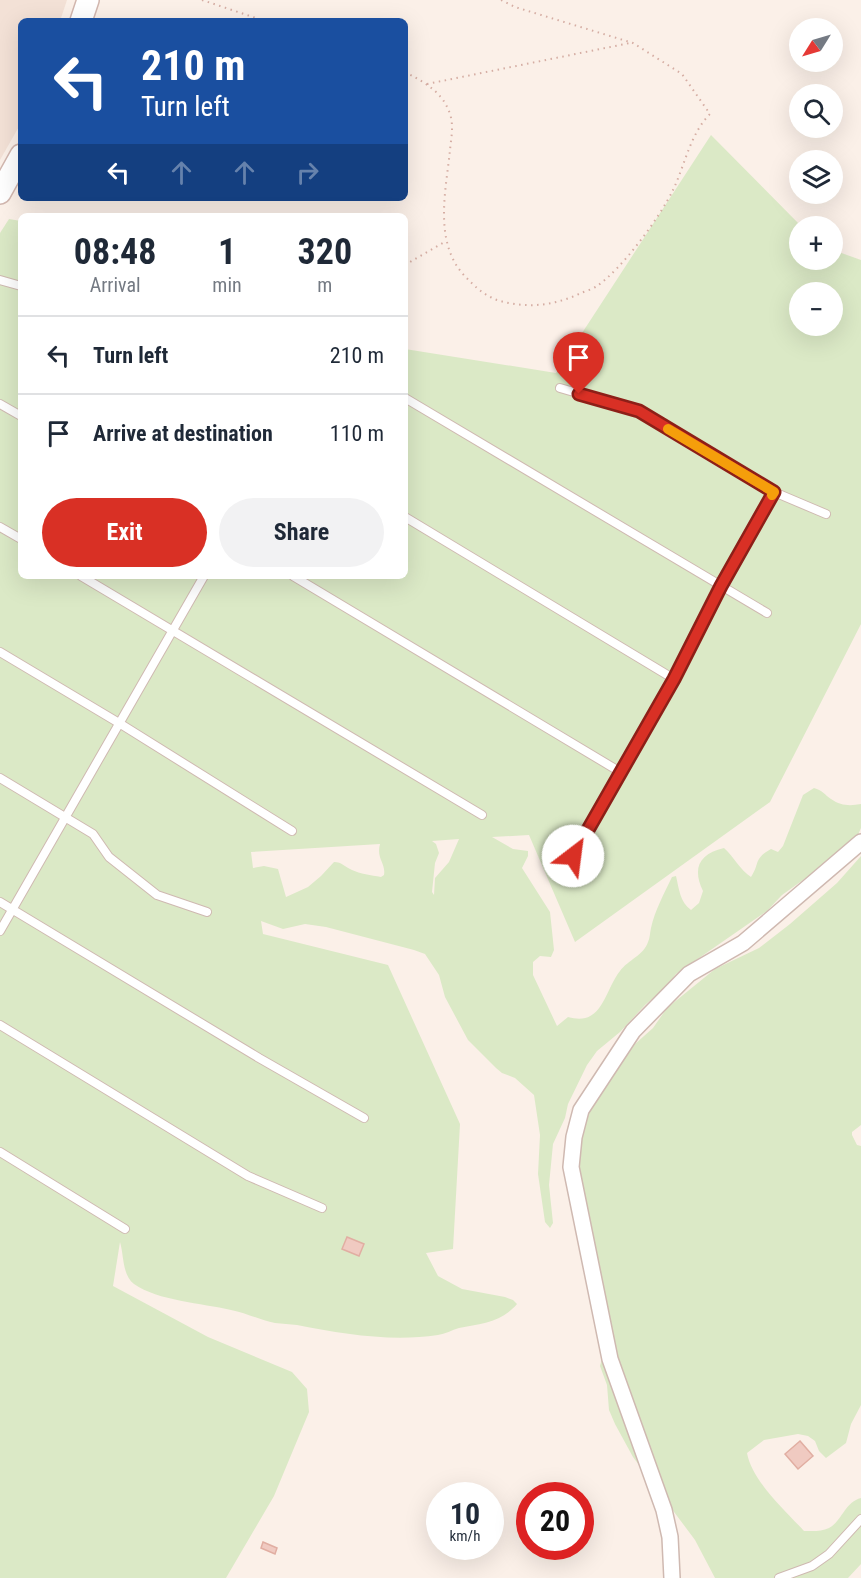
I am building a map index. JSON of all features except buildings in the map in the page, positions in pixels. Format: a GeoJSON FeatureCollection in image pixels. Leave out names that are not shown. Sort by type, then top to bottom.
{"type":"FeatureCollection","features":[{"type":"Feature","properties":{"kind":"street"},"geometry":{"type":"LineString","coordinates":[[82,18],[88,0]]}},
{"type":"Feature","properties":{"kind":"street"},"geometry":{"type":"LineString","coordinates":[[0,193],[18,160]]}},
{"type":"Feature","properties":{"kind":"street"},"geometry":{"type":"LineString","coordinates":[[672,1578],[670,1537],[664,1510],[610,1359],[571,1167],[574,1137],[582,1110],[633,1031],[689,974],[743,943],[861,842]]}},
{"type":"Feature","properties":{"kind":"lane"},"geometry":{"type":"LineString","coordinates":[[0,280],[18,285]]}},
{"type":"Feature","properties":{"kind":"lane"},"geometry":{"type":"LineString","coordinates":[[560,388],[639,411],[774,492],[826,514]]}},
{"type":"Feature","properties":{"kind":"lane"},"geometry":{"type":"LineString","coordinates":[[408,400],[767,613]]}},
{"type":"Feature","properties":{"kind":"lane"},"geometry":{"type":"LineString","coordinates":[[0,404],[18,414]]}},
{"type":"Feature","properties":{"kind":"lane"},"geometry":{"type":"LineString","coordinates":[[573,856],[674,679],[721,586],[774,492]]}},
{"type":"Feature","properties":{"kind":"lane"},"geometry":{"type":"LineString","coordinates":[[408,519],[674,679]]}},
{"type":"Feature","properties":{"kind":"lane"},"geometry":{"type":"LineString","coordinates":[[0,527],[18,537]]}},
{"type":"Feature","properties":{"kind":"lane"},"geometry":{"type":"LineString","coordinates":[[86,579],[482,815]]}},
{"type":"Feature","properties":{"kind":"lane"},"geometry":{"type":"LineString","coordinates":[[0,931],[202,579]]}},
{"type":"Feature","properties":{"kind":"lane"},"geometry":{"type":"LineString","coordinates":[[298,579],[622,773]]}},
{"type":"Feature","properties":{"kind":"lane"},"geometry":{"type":"LineString","coordinates":[[0,652],[119,723],[291,831]]}},
{"type":"Feature","properties":{"kind":"lane"},"geometry":{"type":"LineString","coordinates":[[0,778],[93,834],[109,857],[156,895],[207,912]]}},
{"type":"Feature","properties":{"kind":"lane"},"geometry":{"type":"LineString","coordinates":[[0,902],[259,1058],[364,1118]]}},
{"type":"Feature","properties":{"kind":"lane"},"geometry":{"type":"LineString","coordinates":[[0,1025],[248,1176],[322,1208]]}},
{"type":"Feature","properties":{"kind":"lane"},"geometry":{"type":"LineString","coordinates":[[0,1152],[125,1229]]}},
{"type":"Feature","properties":{"kind":"lane"},"geometry":{"type":"LineString","coordinates":[[779,1578],[812,1566],[829,1554],[861,1519]]}},
{"type":"Feature","properties":{"kind":"path"},"geometry":{"type":"LineString","coordinates":[[202,0],[256,18]]}},
{"type":"Feature","properties":{"kind":"path"},"geometry":{"type":"LineString","coordinates":[[408,74],[427,84],[440,96],[450,115],[452,130],[444,217],[446,241],[455,265],[472,284],[491,298],[510,304],[542,305],[567,300],[597,286],[633,252],[672,192],[700,124],[710,114],[682,74],[633,43],[515,7],[501,0]]}},
{"type":"Feature","properties":{"kind":"path"},"geometry":{"type":"LineString","coordinates":[[427,84],[633,43]]}},
{"type":"Feature","properties":{"kind":"path"},"geometry":{"type":"LineString","coordinates":[[408,263],[446,241]]}},
{"type":"Feature","properties":{"kind":"shaded area"},"geometry":{"type":"Polygon","coordinates":[[[0,0],[67,0],[61,18],[18,18],[18,128],[0,160],[0,0]]]}},
{"type":"Feature","properties":{"kind":"green space"},"geometry":{"type":"Polygon","coordinates":[[[711,135],[791,216],[789,216],[789,270],[843,270],[843,254],[861,260],[861,624],[770,802],[575,942],[529,835],[492,837],[513,849],[528,851],[522,868],[550,912],[554,950],[551,957],[540,956],[533,962],[533,975],[557,1026],[568,1017],[580,1019],[596,1012],[620,971],[646,947],[655,915],[672,877],[676,876],[682,899],[691,910],[699,903],[703,891],[698,869],[703,858],[709,854],[724,848],[751,877],[762,856],[771,849],[778,852],[783,846],[803,795],[814,788],[838,803],[861,804],[861,828],[856,839],[838,855],[782,895],[767,911],[676,974],[665,988],[645,1005],[620,1032],[597,1051],[587,1065],[568,1104],[565,1118],[553,1144],[549,1185],[553,1223],[550,1228],[545,1222],[538,1174],[540,1135],[534,1095],[515,1078],[496,1068],[468,1040],[445,997],[439,975],[425,954],[326,927],[305,924],[283,929],[261,921],[263,934],[388,965],[460,1124],[453,1249],[426,1253],[438,1276],[462,1289],[505,1297],[517,1304],[505,1315],[490,1321],[420,1337],[367,1336],[275,1323],[237,1311],[168,1298],[144,1290],[134,1284],[127,1275],[120,1242],[113,1286],[208,1337],[292,1372],[307,1389],[309,1412],[274,1496],[226,1578],[0,1578],[0,233],[9,219],[18,220],[18,579],[408,579],[408,349],[556,373],[711,135]],[[459,839],[432,841],[436,844],[439,853],[435,863],[432,892],[434,895],[435,878],[449,862],[459,839]],[[380,844],[251,852],[253,868],[264,866],[278,869],[286,897],[308,887],[334,862],[352,870],[381,877],[384,875],[384,867],[379,849],[380,844]]]}},
{"type":"Feature","properties":{"kind":"green space"},"geometry":{"type":"Polygon","coordinates":[[[861,856],[861,1125],[852,1132],[852,1135],[857,1145],[861,1146],[861,1405],[851,1424],[846,1443],[826,1458],[819,1451],[815,1441],[808,1436],[798,1434],[764,1440],[747,1453],[750,1464],[762,1484],[804,1531],[820,1531],[829,1528],[851,1503],[861,1498],[861,1564],[848,1578],[715,1578],[695,1540],[633,1457],[609,1410],[607,1385],[600,1366],[604,1352],[577,1191],[583,1128],[596,1095],[635,1044],[653,1028],[667,1008],[715,969],[759,948],[790,924],[837,883],[861,856]]]}},
{"type":"Feature","properties":{"kind":"slow traffic"},"geometry":{"type":"LineString","coordinates":[[668,429],[774,492],[772,495]]}},
{"type":"Feature","properties":{"kind":"route"},"geometry":{"type":"LineString","coordinates":[[573,856],[674,679],[721,586],[774,492],[639,411],[579,394]]}}]}
